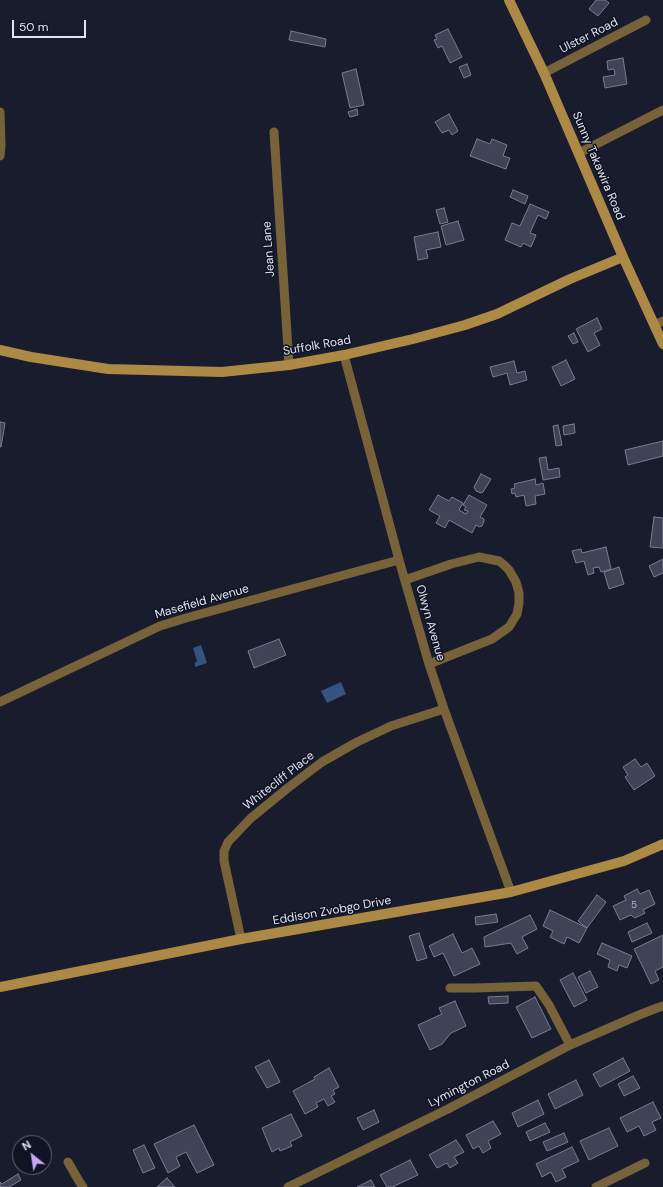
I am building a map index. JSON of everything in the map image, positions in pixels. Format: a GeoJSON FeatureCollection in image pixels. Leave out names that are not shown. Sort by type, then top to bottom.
{"type":"FeatureCollection","features":[{"type":"Feature","properties":{"kind":"street","name":"Sunny Takawira Road"},"geometry":{"type":"LineString","coordinates":[[509,0],[544,73],[623,256],[659,323],[663,344]]}},
{"type":"Feature","properties":{"kind":"street","name":"Ulster Road"},"geometry":{"type":"LineString","coordinates":[[544,73],[646,20]]}},
{"type":"Feature","properties":{"kind":"street"},"geometry":{"type":"LineString","coordinates":[[579,153],[663,110]]}},
{"type":"Feature","properties":{"kind":"street"},"geometry":{"type":"LineString","coordinates":[[0,112],[0,156]]}},
{"type":"Feature","properties":{"kind":"street","name":"Jean Lane"},"geometry":{"type":"LineString","coordinates":[[274,132],[289,365]]}},
{"type":"Feature","properties":{"kind":"street","name":"Suffolk Road"},"geometry":{"type":"LineString","coordinates":[[0,350],[31,357],[108,369],[222,372],[289,365],[344,355],[465,325],[497,314],[623,256]]}},
{"type":"Feature","properties":{"kind":"street","name":"Olwyn Avenue"},"geometry":{"type":"LineString","coordinates":[[344,355],[399,560],[429,664],[444,710],[511,892]]}},
{"type":"Feature","properties":{"kind":"street"},"geometry":{"type":"LineString","coordinates":[[405,580],[451,564],[479,557],[499,561],[509,570],[516,582],[519,593],[519,603],[517,614],[509,627],[492,639],[429,664]]}},
{"type":"Feature","properties":{"kind":"street","name":"Masefield Avenue"},"geometry":{"type":"LineString","coordinates":[[0,702],[160,626],[399,560]]}},
{"type":"Feature","properties":{"kind":"street","name":"Whitecliff Place"},"geometry":{"type":"LineString","coordinates":[[241,939],[224,861],[224,851],[228,842],[250,818],[322,762],[357,742],[390,726],[444,710]]}},
{"type":"Feature","properties":{"kind":"street","name":"Eddison Zvobgo Drive"},"geometry":{"type":"LineString","coordinates":[[0,987],[241,939],[511,892],[624,861],[663,844]]}},
{"type":"Feature","properties":{"kind":"street"},"geometry":{"type":"LineString","coordinates":[[450,988],[536,986],[549,1005],[570,1045]]}},
{"type":"Feature","properties":{"kind":"street","name":"Lymington Road"},"geometry":{"type":"LineString","coordinates":[[293,1186],[448,1109],[570,1045],[663,1006]]}},
{"type":"Feature","properties":{"kind":"street"},"geometry":{"type":"LineString","coordinates":[[68,1162],[83,1187]]}},
{"type":"Feature","properties":{"kind":"street"},"geometry":{"type":"LineString","coordinates":[[596,1187],[645,1163]]}},
{"type":"Feature","properties":{"kind":"water"},"geometry":{"type":"Polygon","coordinates":[[[201,645],[207,663],[195,667],[195,663],[197,661],[193,648],[201,645]]]}},
{"type":"Feature","properties":{"kind":"water"},"geometry":{"type":"Polygon","coordinates":[[[341,682],[346,694],[327,703],[321,691],[341,682]]]}},
{"type":"Feature","properties":{"kind":"building"},"geometry":{"type":"Polygon","coordinates":[[[596,0],[605,0],[609,3],[598,16],[589,9],[596,0]]]}},
{"type":"Feature","properties":{"kind":"building"},"geometry":{"type":"Polygon","coordinates":[[[448,29],[462,57],[450,63],[442,46],[438,48],[434,40],[437,39],[435,35],[448,29]]]}},
{"type":"Feature","properties":{"kind":"building"},"geometry":{"type":"Polygon","coordinates":[[[291,31],[326,39],[325,47],[289,40],[291,31]]]}},
{"type":"Feature","properties":{"kind":"building"},"geometry":{"type":"Polygon","coordinates":[[[623,58],[627,84],[605,88],[603,77],[615,75],[614,69],[608,70],[607,61],[623,58]]]}},
{"type":"Feature","properties":{"kind":"building"},"geometry":{"type":"Polygon","coordinates":[[[467,64],[471,75],[464,78],[459,67],[467,64]]]}},
{"type":"Feature","properties":{"kind":"building"},"geometry":{"type":"Polygon","coordinates":[[[356,69],[364,105],[350,108],[342,73],[356,69]]]}},
{"type":"Feature","properties":{"kind":"building"},"geometry":{"type":"Polygon","coordinates":[[[357,109],[358,115],[350,117],[348,112],[357,109]]]}},
{"type":"Feature","properties":{"kind":"building"},"geometry":{"type":"Polygon","coordinates":[[[449,114],[458,131],[452,135],[449,130],[442,133],[435,122],[449,114]]]}},
{"type":"Feature","properties":{"kind":"building"},"geometry":{"type":"Polygon","coordinates":[[[477,139],[490,144],[492,139],[507,145],[503,156],[510,158],[506,169],[470,156],[477,139]]]}},
{"type":"Feature","properties":{"kind":"building"},"geometry":{"type":"Polygon","coordinates":[[[513,190],[528,196],[525,204],[510,197],[513,190]]]}},
{"type":"Feature","properties":{"kind":"building"},"geometry":{"type":"Polygon","coordinates":[[[530,204],[549,212],[546,219],[538,215],[530,233],[536,235],[531,247],[523,243],[521,247],[505,240],[512,223],[520,226],[530,204]]]}},
{"type":"Feature","properties":{"kind":"building"},"geometry":{"type":"Polygon","coordinates":[[[444,208],[448,222],[440,224],[436,210],[444,208]]]}},
{"type":"Feature","properties":{"kind":"building"},"geometry":{"type":"Polygon","coordinates":[[[458,221],[464,240],[446,245],[441,226],[458,221]]]}},
{"type":"Feature","properties":{"kind":"building"},"geometry":{"type":"Polygon","coordinates":[[[438,232],[441,247],[426,250],[428,258],[418,260],[414,237],[438,232]]]}},
{"type":"Feature","properties":{"kind":"building"},"geometry":{"type":"Polygon","coordinates":[[[597,318],[602,329],[594,333],[600,345],[588,352],[576,329],[597,318]]]}},
{"type":"Feature","properties":{"kind":"building"},"geometry":{"type":"Polygon","coordinates":[[[574,333],[578,342],[573,344],[568,336],[574,333]]]}},
{"type":"Feature","properties":{"kind":"building"},"geometry":{"type":"Polygon","coordinates":[[[566,360],[575,379],[561,386],[552,367],[566,360]]]}},
{"type":"Feature","properties":{"kind":"building"},"geometry":{"type":"Polygon","coordinates":[[[514,361],[517,373],[525,371],[527,380],[510,385],[507,373],[493,377],[490,367],[514,361]]]}},
{"type":"Feature","properties":{"kind":"building"},"geometry":{"type":"Polygon","coordinates":[[[0,422],[5,423],[1,447],[0,447],[0,422]]]}},
{"type":"Feature","properties":{"kind":"building"},"geometry":{"type":"Polygon","coordinates":[[[574,424],[575,433],[564,435],[563,426],[574,424]]]}},
{"type":"Feature","properties":{"kind":"building"},"geometry":{"type":"Polygon","coordinates":[[[558,425],[562,445],[556,446],[553,426],[558,425]]]}},
{"type":"Feature","properties":{"kind":"building"},"geometry":{"type":"Polygon","coordinates":[[[663,441],[663,456],[628,465],[625,450],[663,441]]]}},
{"type":"Feature","properties":{"kind":"building"},"geometry":{"type":"Polygon","coordinates":[[[546,457],[548,470],[559,468],[560,477],[543,480],[539,458],[546,457]]]}},
{"type":"Feature","properties":{"kind":"building"},"geometry":{"type":"Polygon","coordinates":[[[481,474],[491,479],[481,493],[476,491],[474,487],[481,474]]]}},
{"type":"Feature","properties":{"kind":"building"},"geometry":{"type":"Polygon","coordinates":[[[535,479],[536,485],[543,483],[545,494],[535,496],[536,504],[526,506],[524,495],[516,497],[515,493],[512,494],[511,489],[515,488],[514,484],[535,479]]]}},
{"type":"Feature","properties":{"kind":"building"},"geometry":{"type":"Polygon","coordinates":[[[438,495],[449,501],[452,497],[463,503],[459,510],[466,514],[468,511],[464,510],[466,507],[463,505],[469,495],[487,505],[480,517],[484,519],[482,526],[479,527],[476,525],[472,533],[449,520],[445,528],[436,523],[440,516],[429,510],[438,495]]]}},
{"type":"Feature","properties":{"kind":"building"},"geometry":{"type":"Polygon","coordinates":[[[654,517],[663,518],[663,548],[650,547],[654,517]]]}},
{"type":"Feature","properties":{"kind":"building"},"geometry":{"type":"Polygon","coordinates":[[[606,547],[611,569],[601,572],[599,567],[593,568],[594,573],[588,575],[584,561],[576,563],[572,551],[581,549],[582,553],[606,547]]]}},
{"type":"Feature","properties":{"kind":"building"},"geometry":{"type":"Polygon","coordinates":[[[663,559],[663,573],[654,577],[649,566],[663,559]]]}},
{"type":"Feature","properties":{"kind":"building"},"geometry":{"type":"Polygon","coordinates":[[[619,567],[624,584],[609,589],[604,572],[619,567]]]}},
{"type":"Feature","properties":{"kind":"building"},"geometry":{"type":"Polygon","coordinates":[[[279,639],[286,655],[254,668],[248,651],[279,639]]]}},
{"type":"Feature","properties":{"kind":"building"},"geometry":{"type":"Polygon","coordinates":[[[635,759],[641,767],[647,763],[655,776],[634,790],[625,777],[628,775],[623,767],[635,759]]]}},
{"type":"Feature","properties":{"kind":"building"},"geometry":{"type":"Polygon","coordinates":[[[637,889],[640,894],[649,890],[655,904],[643,910],[645,913],[635,918],[631,915],[620,920],[613,906],[626,900],[624,896],[637,889]]]}},
{"type":"Feature","properties":{"kind":"building"},"geometry":{"type":"Polygon","coordinates":[[[597,895],[606,902],[587,928],[578,921],[597,895]]]}},
{"type":"Feature","properties":{"kind":"building"},"geometry":{"type":"Polygon","coordinates":[[[550,910],[587,928],[579,943],[567,937],[564,944],[550,937],[553,931],[543,926],[550,910]]]}},
{"type":"Feature","properties":{"kind":"building"},"geometry":{"type":"Polygon","coordinates":[[[496,914],[498,922],[476,925],[475,917],[496,914]]]}},
{"type":"Feature","properties":{"kind":"building"},"geometry":{"type":"Polygon","coordinates":[[[530,915],[537,929],[522,937],[528,948],[517,954],[511,943],[485,947],[484,937],[530,915]]]}},
{"type":"Feature","properties":{"kind":"building"},"geometry":{"type":"Polygon","coordinates":[[[647,923],[652,933],[632,942],[628,932],[647,923]]]}},
{"type":"Feature","properties":{"kind":"building"},"geometry":{"type":"Polygon","coordinates":[[[419,933],[427,958],[417,961],[409,936],[419,933]]]}},
{"type":"Feature","properties":{"kind":"building"},"geometry":{"type":"Polygon","coordinates":[[[453,934],[462,953],[472,948],[480,964],[454,976],[443,953],[434,957],[429,946],[453,934]]]}},
{"type":"Feature","properties":{"kind":"building"},"geometry":{"type":"Polygon","coordinates":[[[663,935],[663,967],[655,971],[659,980],[651,984],[634,949],[663,935]]]}},
{"type":"Feature","properties":{"kind":"building"},"geometry":{"type":"Polygon","coordinates":[[[602,943],[632,956],[627,968],[619,965],[617,971],[608,967],[610,960],[597,954],[602,943]]]}},
{"type":"Feature","properties":{"kind":"building"},"geometry":{"type":"Polygon","coordinates":[[[590,971],[598,987],[586,993],[578,977],[590,971]]]}},
{"type":"Feature","properties":{"kind":"building"},"geometry":{"type":"Polygon","coordinates":[[[573,973],[587,1000],[574,1007],[560,980],[573,973]]]}},
{"type":"Feature","properties":{"kind":"building"},"geometry":{"type":"Polygon","coordinates":[[[508,996],[508,1003],[489,1004],[488,997],[508,996]]]}},
{"type":"Feature","properties":{"kind":"building"},"geometry":{"type":"Polygon","coordinates":[[[535,997],[551,1029],[532,1038],[516,1007],[535,997]]]}},
{"type":"Feature","properties":{"kind":"building"},"geometry":{"type":"Polygon","coordinates":[[[455,1001],[466,1026],[451,1033],[442,1044],[430,1050],[418,1025],[442,1014],[439,1008],[455,1001]]]}},
{"type":"Feature","properties":{"kind":"building"},"geometry":{"type":"Polygon","coordinates":[[[623,1058],[630,1071],[600,1087],[593,1074],[623,1058]]]}},
{"type":"Feature","properties":{"kind":"building"},"geometry":{"type":"Polygon","coordinates":[[[269,1060],[280,1082],[267,1088],[255,1067],[269,1060]]]}},
{"type":"Feature","properties":{"kind":"building"},"geometry":{"type":"Polygon","coordinates":[[[329,1068],[339,1087],[333,1090],[335,1094],[331,1096],[335,1102],[328,1106],[324,1099],[316,1103],[318,1107],[305,1114],[293,1091],[315,1079],[314,1077],[329,1068]]]}},
{"type":"Feature","properties":{"kind":"building"},"geometry":{"type":"Polygon","coordinates":[[[633,1076],[640,1088],[624,1096],[618,1084],[633,1076]]]}},
{"type":"Feature","properties":{"kind":"building"},"geometry":{"type":"Polygon","coordinates":[[[576,1080],[583,1095],[555,1109],[548,1094],[576,1080]]]}},
{"type":"Feature","properties":{"kind":"building"},"geometry":{"type":"Polygon","coordinates":[[[538,1100],[544,1114],[518,1127],[512,1113],[538,1100]]]}},
{"type":"Feature","properties":{"kind":"building"},"geometry":{"type":"Polygon","coordinates":[[[653,1102],[661,1118],[652,1122],[656,1130],[644,1136],[639,1126],[627,1132],[620,1118],[653,1102]]]}},
{"type":"Feature","properties":{"kind":"building"},"geometry":{"type":"Polygon","coordinates":[[[374,1110],[379,1122],[363,1130],[357,1118],[374,1110]]]}},
{"type":"Feature","properties":{"kind":"building"},"geometry":{"type":"Polygon","coordinates":[[[291,1114],[302,1136],[290,1142],[292,1146],[280,1151],[279,1148],[272,1152],[262,1128],[291,1114]]]}},
{"type":"Feature","properties":{"kind":"building"},"geometry":{"type":"Polygon","coordinates":[[[493,1121],[501,1134],[488,1141],[491,1148],[483,1153],[479,1146],[473,1149],[466,1135],[493,1121]]]}},
{"type":"Feature","properties":{"kind":"building"},"geometry":{"type":"Polygon","coordinates":[[[545,1123],[550,1132],[530,1141],[526,1132],[545,1123]]]}},
{"type":"Feature","properties":{"kind":"building"},"geometry":{"type":"Polygon","coordinates":[[[194,1125],[214,1165],[197,1173],[186,1152],[176,1157],[180,1166],[168,1173],[154,1144],[194,1125]]]}},
{"type":"Feature","properties":{"kind":"building"},"geometry":{"type":"Polygon","coordinates":[[[609,1128],[618,1146],[589,1160],[580,1141],[609,1128]]]}},
{"type":"Feature","properties":{"kind":"building"},"geometry":{"type":"Polygon","coordinates":[[[564,1133],[568,1142],[547,1151],[543,1142],[564,1133]]]}},
{"type":"Feature","properties":{"kind":"building"},"geometry":{"type":"Polygon","coordinates":[[[456,1140],[464,1152],[454,1157],[458,1163],[450,1168],[447,1163],[437,1168],[429,1155],[456,1140]]]}},
{"type":"Feature","properties":{"kind":"building"},"geometry":{"type":"Polygon","coordinates":[[[144,1145],[155,1168],[143,1173],[133,1150],[144,1145]]]}},
{"type":"Feature","properties":{"kind":"building"},"geometry":{"type":"Polygon","coordinates":[[[572,1147],[579,1161],[562,1169],[566,1177],[556,1182],[551,1172],[542,1177],[536,1164],[572,1147]]]}},
{"type":"Feature","properties":{"kind":"building"},"geometry":{"type":"Polygon","coordinates":[[[410,1160],[418,1175],[392,1187],[387,1187],[380,1175],[410,1160]]]}},
{"type":"Feature","properties":{"kind":"building"},"geometry":{"type":"Polygon","coordinates":[[[16,1175],[18,1175],[21,1180],[9,1187],[0,1187],[0,1182],[2,1184],[16,1175]]]}},
{"type":"Feature","properties":{"kind":"building"},"geometry":{"type":"Polygon","coordinates":[[[167,1178],[175,1187],[157,1187],[167,1178]]]}},
{"type":"Feature","properties":{"kind":"building"},"geometry":{"type":"Polygon","coordinates":[[[371,1180],[375,1187],[357,1187],[371,1180]]]}}]}
